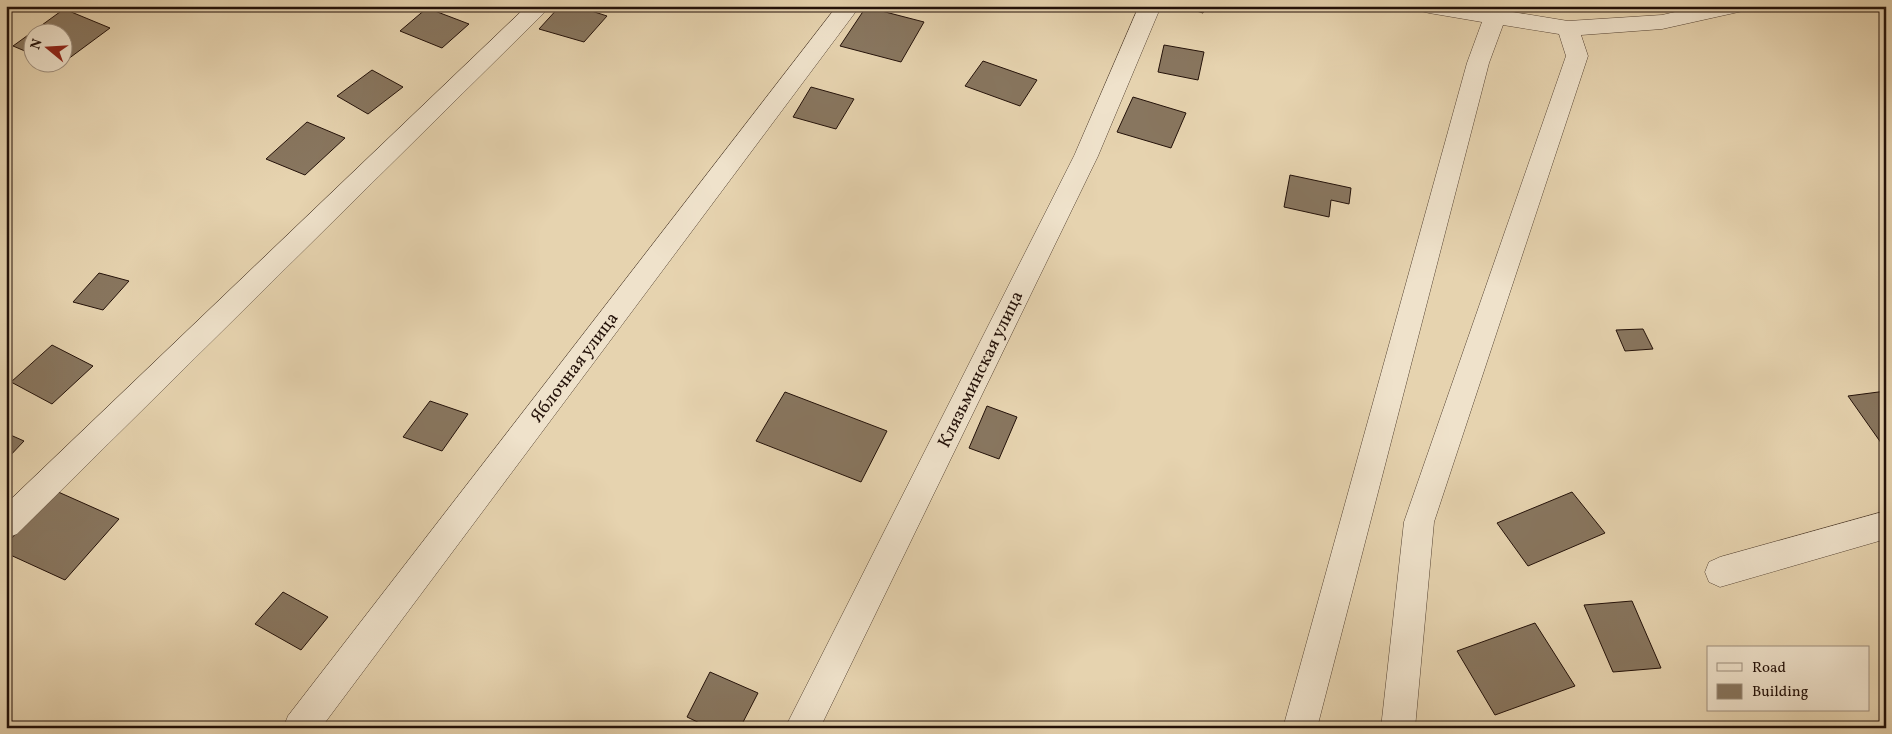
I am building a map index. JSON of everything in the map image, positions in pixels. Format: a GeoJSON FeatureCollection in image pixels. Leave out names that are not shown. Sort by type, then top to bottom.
{"type":"FeatureCollection","features":[{"type":"Feature","properties":{"kind":"street"},"geometry":{"type":"LineString","coordinates":[[6,524],[540,6]]}},
{"type":"Feature","properties":{"kind":"street","name":"Яблочная улица"},"geometry":{"type":"LineString","coordinates":[[300,728],[849,6]]}},
{"type":"Feature","properties":{"kind":"street","name":"Клязьминская улица"},"geometry":{"type":"LineString","coordinates":[[802,728],[1086,156],[1150,6]]}},
{"type":"Feature","properties":{"kind":"street"},"geometry":{"type":"LineString","coordinates":[[1429,6],[1568,28],[1662,22],[1735,6]]}},
{"type":"Feature","properties":{"kind":"street"},"geometry":{"type":"LineString","coordinates":[[1300,728],[1478,63],[1495,17]]}},
{"type":"Feature","properties":{"kind":"street"},"geometry":{"type":"LineString","coordinates":[[1398,728],[1419,522],[1577,56],[1568,28]]}},
{"type":"Feature","properties":{"kind":"street"},"geometry":{"type":"LineString","coordinates":[[1720,572],[1886,525]]}},
{"type":"Feature","properties":{"kind":"building"},"geometry":{"type":"Polygon","coordinates":[[[560,6],[576,6],[607,16],[584,42],[539,29],[560,6]]]}},
{"type":"Feature","properties":{"kind":"building"},"geometry":{"type":"Polygon","coordinates":[[[1180,6],[1206,6],[1203,13],[1180,6]]]}},
{"type":"Feature","properties":{"kind":"building"},"geometry":{"type":"Polygon","coordinates":[[[866,7],[924,22],[901,62],[840,46],[866,7]]]}},
{"type":"Feature","properties":{"kind":"building"},"geometry":{"type":"Polygon","coordinates":[[[427,8],[469,24],[442,48],[400,31],[427,8]]]}},
{"type":"Feature","properties":{"kind":"building"},"geometry":{"type":"Polygon","coordinates":[[[64,9],[110,28],[72,56],[72,22],[46,22],[64,9]]]}},
{"type":"Feature","properties":{"kind":"building"},"geometry":{"type":"Polygon","coordinates":[[[22,39],[22,50],[13,46],[22,39]]]}},
{"type":"Feature","properties":{"kind":"building"},"geometry":{"type":"Polygon","coordinates":[[[1164,45],[1204,52],[1198,80],[1158,72],[1164,45]]]}},
{"type":"Feature","properties":{"kind":"building"},"geometry":{"type":"Polygon","coordinates":[[[983,61],[1037,80],[1020,106],[965,86],[983,61]]]}},
{"type":"Feature","properties":{"kind":"building"},"geometry":{"type":"Polygon","coordinates":[[[372,70],[403,87],[368,114],[337,96],[372,70]]]}},
{"type":"Feature","properties":{"kind":"building"},"geometry":{"type":"Polygon","coordinates":[[[811,87],[854,99],[836,129],[793,117],[811,87]]]}},
{"type":"Feature","properties":{"kind":"building"},"geometry":{"type":"Polygon","coordinates":[[[1133,97],[1186,113],[1171,148],[1117,132],[1133,97]]]}},
{"type":"Feature","properties":{"kind":"building"},"geometry":{"type":"Polygon","coordinates":[[[307,122],[345,138],[305,175],[266,159],[307,122]]]}},
{"type":"Feature","properties":{"kind":"building"},"geometry":{"type":"Polygon","coordinates":[[[1290,175],[1351,188],[1349,204],[1331,200],[1329,217],[1284,207],[1290,175]]]}},
{"type":"Feature","properties":{"kind":"building"},"geometry":{"type":"Polygon","coordinates":[[[99,273],[129,281],[103,310],[73,302],[99,273]]]}},
{"type":"Feature","properties":{"kind":"building"},"geometry":{"type":"Polygon","coordinates":[[[1643,329],[1653,349],[1625,351],[1616,330],[1643,329]]]}},
{"type":"Feature","properties":{"kind":"building"},"geometry":{"type":"Polygon","coordinates":[[[52,345],[93,366],[52,404],[11,382],[52,345]]]}},
{"type":"Feature","properties":{"kind":"building"},"geometry":{"type":"Polygon","coordinates":[[[1886,391],[1886,447],[1884,447],[1848,396],[1886,391]]]}},
{"type":"Feature","properties":{"kind":"building"},"geometry":{"type":"Polygon","coordinates":[[[785,392],[887,431],[861,482],[756,441],[785,392]]]}},
{"type":"Feature","properties":{"kind":"building"},"geometry":{"type":"Polygon","coordinates":[[[430,401],[468,414],[442,451],[403,437],[430,401]]]}},
{"type":"Feature","properties":{"kind":"building"},"geometry":{"type":"Polygon","coordinates":[[[987,406],[1017,417],[999,459],[969,448],[987,406]]]}},
{"type":"Feature","properties":{"kind":"building"},"geometry":{"type":"Polygon","coordinates":[[[6,433],[24,441],[6,460],[6,433]]]}},
{"type":"Feature","properties":{"kind":"building"},"geometry":{"type":"Polygon","coordinates":[[[56,491],[119,519],[65,580],[6,553],[6,544],[56,491]]]}},
{"type":"Feature","properties":{"kind":"building"},"geometry":{"type":"Polygon","coordinates":[[[1572,492],[1605,533],[1528,566],[1497,523],[1572,492]]]}},
{"type":"Feature","properties":{"kind":"building"},"geometry":{"type":"Polygon","coordinates":[[[283,592],[328,617],[301,650],[255,624],[283,592]]]}},
{"type":"Feature","properties":{"kind":"building"},"geometry":{"type":"Polygon","coordinates":[[[1632,601],[1661,668],[1613,672],[1584,605],[1632,601]]]}},
{"type":"Feature","properties":{"kind":"building"},"geometry":{"type":"Polygon","coordinates":[[[1535,623],[1575,686],[1495,715],[1457,651],[1535,623]]]}},
{"type":"Feature","properties":{"kind":"building"},"geometry":{"type":"Polygon","coordinates":[[[710,672],[758,693],[740,728],[710,728],[687,717],[710,672]]]}}]}
